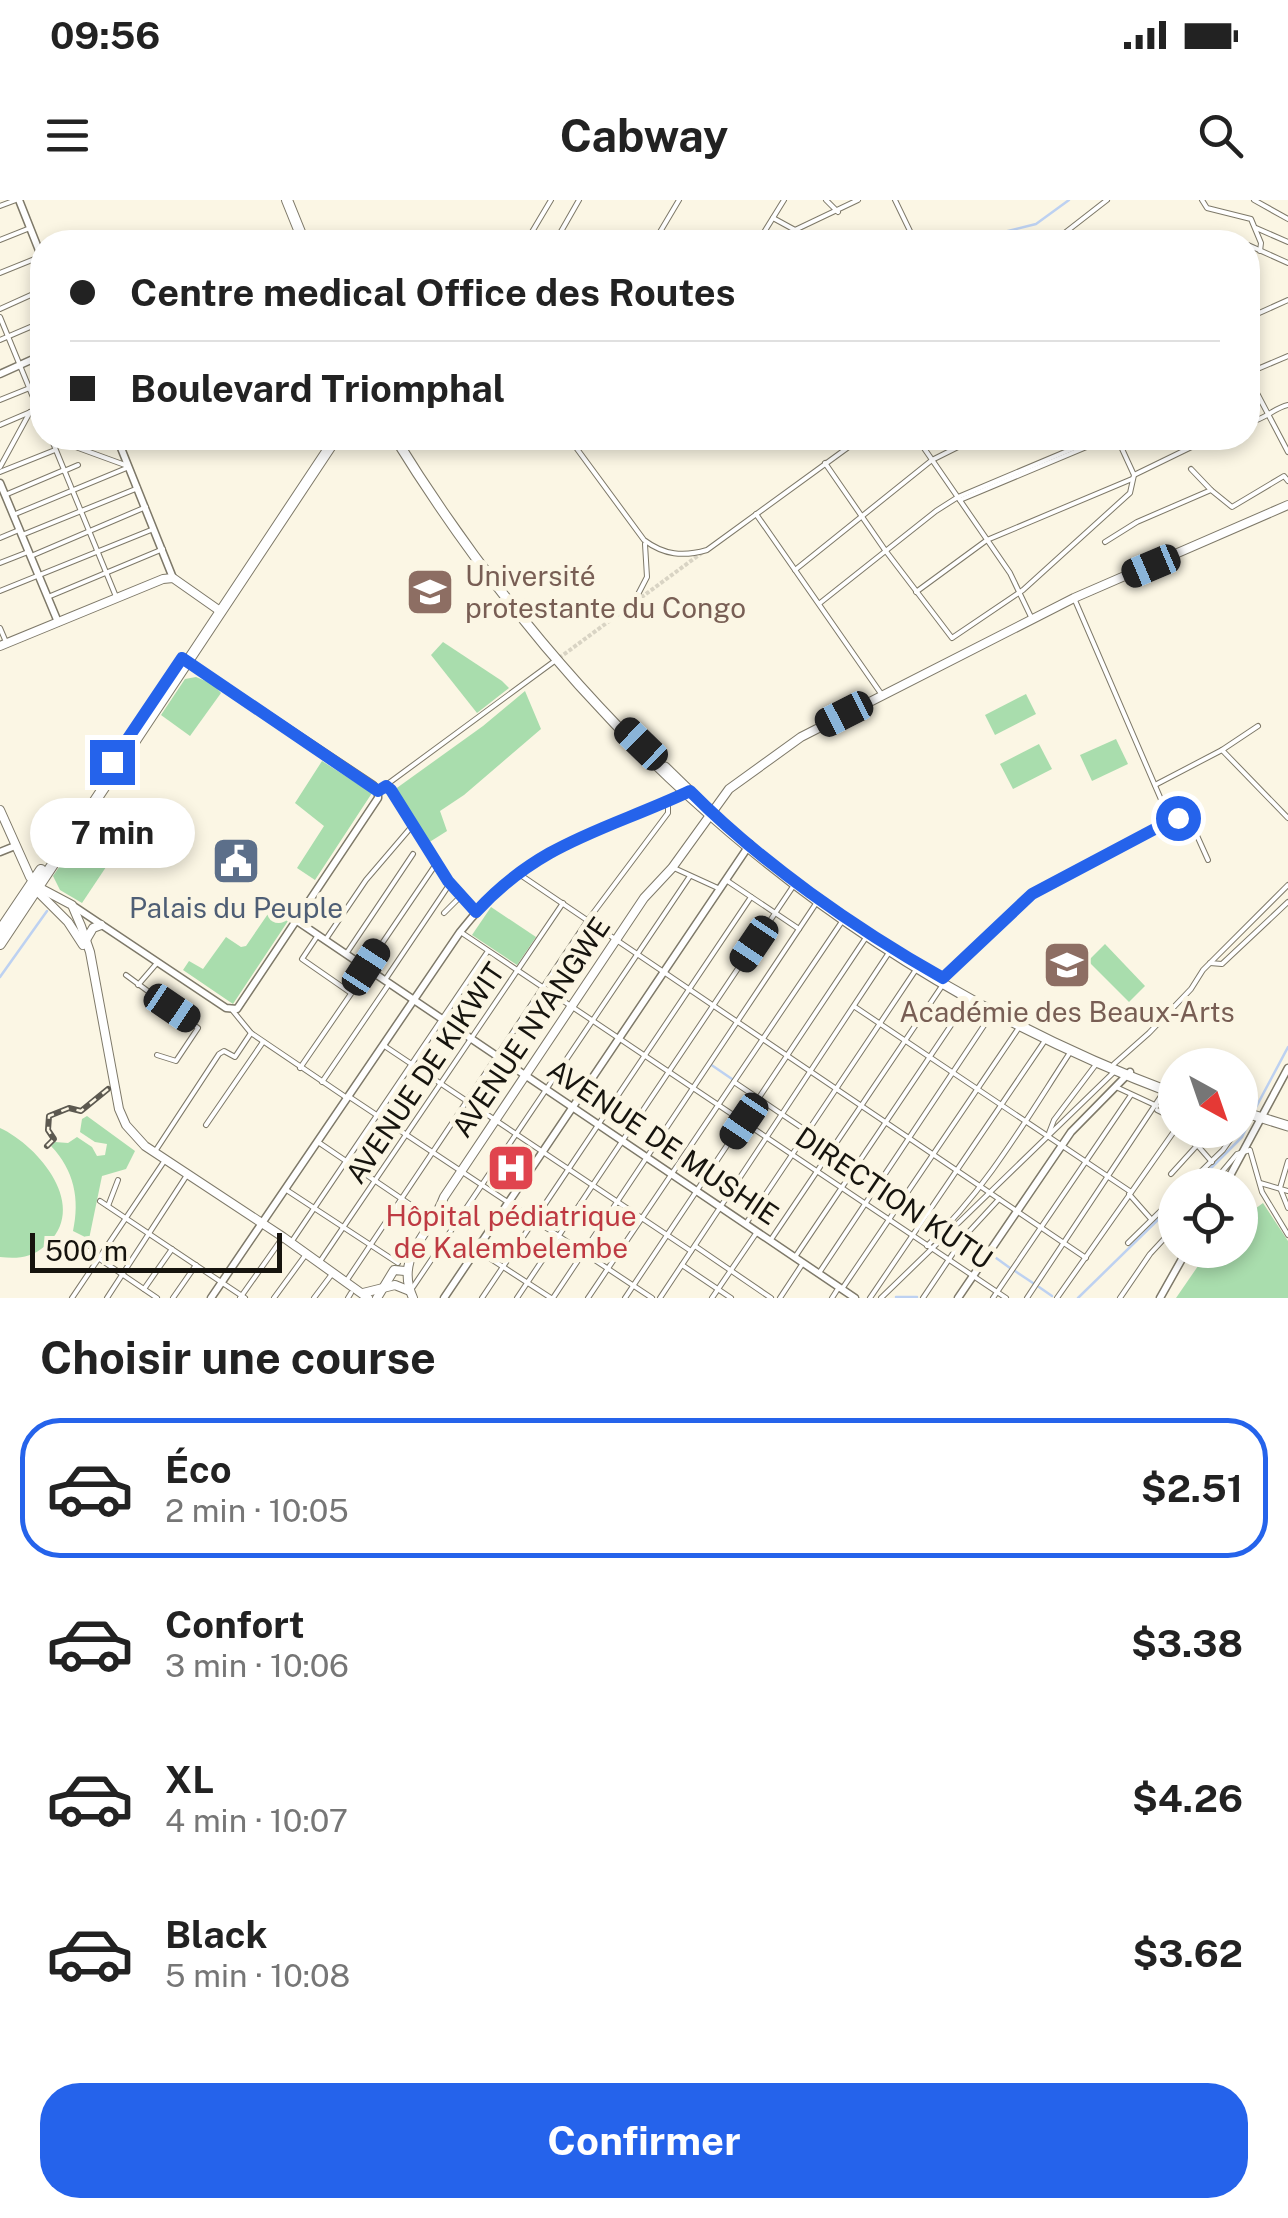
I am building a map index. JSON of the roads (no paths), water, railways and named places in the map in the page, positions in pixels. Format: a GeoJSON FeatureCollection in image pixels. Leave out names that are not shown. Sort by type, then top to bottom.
{"type":"FeatureCollection","features":[{"type":"Feature","properties":{"kind":"highway"},"geometry":{"type":"LineString","coordinates":[[284,200],[296,230]]}},
{"type":"Feature","properties":{"kind":"highway"},"geometry":{"type":"LineString","coordinates":[[0,944],[324,450]]}},
{"type":"Feature","properties":{"kind":"highway"},"geometry":{"type":"LineString","coordinates":[[0,931],[36,888]]}},
{"type":"Feature","properties":{"kind":"main road"},"geometry":{"type":"LineString","coordinates":[[406,450],[467,548],[600,712],[687,792]]}},
{"type":"Feature","properties":{"kind":"main road"},"geometry":{"type":"LineString","coordinates":[[407,450],[541,636],[709,814],[817,902],[969,998],[1071,1051],[1158,1085]]}},
{"type":"Feature","properties":{"kind":"main road","name":"AVENUE NYANGWE"},"geometry":{"type":"LineString","coordinates":[[377,1298],[394,1270],[405,1271],[460,1172],[648,893],[672,868],[709,814],[739,780],[797,740],[1074,598],[1288,506]]}},
{"type":"Feature","properties":{"kind":"main road"},"geometry":{"type":"LineString","coordinates":[[3,644],[173,578],[218,609]]}},
{"type":"Feature","properties":{"kind":"main road"},"geometry":{"type":"LineString","coordinates":[[0,810],[14,846]]}},
{"type":"Feature","properties":{"kind":"main road"},"geometry":{"type":"LineString","coordinates":[[0,818],[36,888],[77,934],[89,959],[119,1109],[133,1135],[186,1176]]}},
{"type":"Feature","properties":{"kind":"main road"},"geometry":{"type":"LineString","coordinates":[[748,846],[916,968],[1113,1067]]}},
{"type":"Feature","properties":{"kind":"main road"},"geometry":{"type":"LineString","coordinates":[[36,888],[68,903],[78,918],[86,940],[117,1117],[134,1142],[292,1242],[357,1296]]}},
{"type":"Feature","properties":{"kind":"main road"},"geometry":{"type":"LineString","coordinates":[[59,913],[68,903]]}},
{"type":"Feature","properties":{"kind":"main road"},"geometry":{"type":"LineString","coordinates":[[86,940],[98,923]]}},
{"type":"Feature","properties":{"kind":"main road"},"geometry":{"type":"LineString","coordinates":[[1258,1120],[1288,1129]]}},
{"type":"Feature","properties":{"kind":"main road"},"geometry":{"type":"LineString","coordinates":[[260,1224],[345,1283],[357,1296]]}},
{"type":"Feature","properties":{"kind":"main road"},"geometry":{"type":"LineString","coordinates":[[405,1271],[411,1294]]}},
{"type":"Feature","properties":{"kind":"main road"},"geometry":{"type":"LineString","coordinates":[[357,1296],[400,1285],[411,1294]]}},
{"type":"Feature","properties":{"kind":"street"},"geometry":{"type":"LineString","coordinates":[[0,206],[17,200],[30,228],[0,240]]}},
{"type":"Feature","properties":{"kind":"street"},"geometry":{"type":"LineString","coordinates":[[533,230],[552,200]]}},
{"type":"Feature","properties":{"kind":"street"},"geometry":{"type":"LineString","coordinates":[[562,230],[580,200]]}},
{"type":"Feature","properties":{"kind":"street"},"geometry":{"type":"LineString","coordinates":[[661,230],[679,200]]}},
{"type":"Feature","properties":{"kind":"street"},"geometry":{"type":"LineString","coordinates":[[766,230],[784,200]]}},
{"type":"Feature","properties":{"kind":"street"},"geometry":{"type":"LineString","coordinates":[[826,200],[838,212]]}},
{"type":"Feature","properties":{"kind":"street"},"geometry":{"type":"LineString","coordinates":[[774,218],[794,230],[858,200]]}},
{"type":"Feature","properties":{"kind":"street"},"geometry":{"type":"LineString","coordinates":[[895,200],[910,230]]}},
{"type":"Feature","properties":{"kind":"street"},"geometry":{"type":"LineString","coordinates":[[1069,230],[1108,200]]}},
{"type":"Feature","properties":{"kind":"street"},"geometry":{"type":"LineString","coordinates":[[1202,200],[1207,208],[1249,218],[1255,230]]}},
{"type":"Feature","properties":{"kind":"street"},"geometry":{"type":"LineString","coordinates":[[1254,200],[1288,218]]}},
{"type":"Feature","properties":{"kind":"street"},"geometry":{"type":"LineString","coordinates":[[1254,227],[1288,242]]}},
{"type":"Feature","properties":{"kind":"street"},"geometry":{"type":"LineString","coordinates":[[1260,251],[1288,263]]}},
{"type":"Feature","properties":{"kind":"street"},"geometry":{"type":"LineString","coordinates":[[0,274],[30,262]]}},
{"type":"Feature","properties":{"kind":"street"},"geometry":{"type":"LineString","coordinates":[[0,309],[30,295]]}},
{"type":"Feature","properties":{"kind":"street"},"geometry":{"type":"LineString","coordinates":[[1260,313],[1288,300]]}},
{"type":"Feature","properties":{"kind":"street"},"geometry":{"type":"LineString","coordinates":[[0,317],[29,388],[0,400]]}},
{"type":"Feature","properties":{"kind":"street"},"geometry":{"type":"LineString","coordinates":[[0,340],[30,327]]}},
{"type":"Feature","properties":{"kind":"street"},"geometry":{"type":"LineString","coordinates":[[1260,369],[1288,356]]}},
{"type":"Feature","properties":{"kind":"street"},"geometry":{"type":"LineString","coordinates":[[0,374],[30,361]]}},
{"type":"Feature","properties":{"kind":"street"},"geometry":{"type":"LineString","coordinates":[[1260,396],[1288,452]]}},
{"type":"Feature","properties":{"kind":"street"},"geometry":{"type":"LineString","coordinates":[[1260,419],[1288,404]]}},
{"type":"Feature","properties":{"kind":"street"},"geometry":{"type":"LineString","coordinates":[[0,424],[30,412]]}},
{"type":"Feature","properties":{"kind":"street"},"geometry":{"type":"LineString","coordinates":[[0,470],[30,412]]}},
{"type":"Feature","properties":{"kind":"street"},"geometry":{"type":"LineString","coordinates":[[0,470],[55,450],[117,598]]}},
{"type":"Feature","properties":{"kind":"street"},"geometry":{"type":"LineString","coordinates":[[84,450],[129,466]]}},
{"type":"Feature","properties":{"kind":"street"},"geometry":{"type":"LineString","coordinates":[[122,450],[173,578]]}},
{"type":"Feature","properties":{"kind":"street"},"geometry":{"type":"LineString","coordinates":[[578,450],[644,540],[667,553],[707,550],[844,450]]}},
{"type":"Feature","properties":{"kind":"street"},"geometry":{"type":"LineString","coordinates":[[925,450],[1020,591],[1032,619]]}},
{"type":"Feature","properties":{"kind":"street"},"geometry":{"type":"LineString","coordinates":[[796,570],[932,460],[952,450]]}},
{"type":"Feature","properties":{"kind":"street"},"geometry":{"type":"LineString","coordinates":[[820,603],[950,503],[1071,450]]}},
{"type":"Feature","properties":{"kind":"street"},"geometry":{"type":"LineString","coordinates":[[959,499],[1079,450]]}},
{"type":"Feature","properties":{"kind":"street"},"geometry":{"type":"LineString","coordinates":[[826,463],[952,638],[1020,591],[1130,493],[1133,477],[1123,450]]}},
{"type":"Feature","properties":{"kind":"street"},"geometry":{"type":"LineString","coordinates":[[916,592],[987,540],[1186,450]]}},
{"type":"Feature","properties":{"kind":"street"},"geometry":{"type":"LineString","coordinates":[[5,495],[78,465]]}},
{"type":"Feature","properties":{"kind":"street"},"geometry":{"type":"LineString","coordinates":[[13,515],[129,466]]}},
{"type":"Feature","properties":{"kind":"street"},"geometry":{"type":"LineString","coordinates":[[1190,469],[1232,506],[1284,476],[1288,481]]}},
{"type":"Feature","properties":{"kind":"street"},"geometry":{"type":"LineString","coordinates":[[0,483],[58,622]]}},
{"type":"Feature","properties":{"kind":"street"},"geometry":{"type":"LineString","coordinates":[[0,538],[138,488]]}},
{"type":"Feature","properties":{"kind":"street"},"geometry":{"type":"LineString","coordinates":[[1106,542],[1137,522],[1210,490]]}},
{"type":"Feature","properties":{"kind":"street"},"geometry":{"type":"LineString","coordinates":[[0,563],[146,508]]}},
{"type":"Feature","properties":{"kind":"street"},"geometry":{"type":"LineString","coordinates":[[756,514],[882,695]]}},
{"type":"Feature","properties":{"kind":"street"},"geometry":{"type":"LineString","coordinates":[[0,591],[155,528]]}},
{"type":"Feature","properties":{"kind":"street"},"geometry":{"type":"LineString","coordinates":[[632,604],[647,577],[644,540]]}},
{"type":"Feature","properties":{"kind":"street"},"geometry":{"type":"LineString","coordinates":[[48,597],[163,549]]}},
{"type":"Feature","properties":{"kind":"street"},"geometry":{"type":"LineString","coordinates":[[1074,598],[1169,818]]}},
{"type":"Feature","properties":{"kind":"street"},"geometry":{"type":"LineString","coordinates":[[0,628],[3,644]]}},
{"type":"Feature","properties":{"kind":"street"},"geometry":{"type":"LineString","coordinates":[[184,659],[398,798],[450,884],[476,912]]}},
{"type":"Feature","properties":{"kind":"street"},"geometry":{"type":"LineString","coordinates":[[233,1011],[242,1004],[382,788],[557,659]]}},
{"type":"Feature","properties":{"kind":"street"},"geometry":{"type":"LineString","coordinates":[[1155,784],[1222,750],[1258,726]]}},
{"type":"Feature","properties":{"kind":"street"},"geometry":{"type":"LineString","coordinates":[[1222,750],[1288,818]]}},
{"type":"Feature","properties":{"kind":"street"},"geometry":{"type":"LineString","coordinates":[[210,1298],[476,912],[517,872],[582,834],[687,792]]}},
{"type":"Feature","properties":{"kind":"street"},"geometry":{"type":"LineString","coordinates":[[345,1283],[588,920],[668,813],[668,801]]}},
{"type":"Feature","properties":{"kind":"street"},"geometry":{"type":"LineString","coordinates":[[1169,818],[1190,820],[1208,860]]}},
{"type":"Feature","properties":{"kind":"street"},"geometry":{"type":"LineString","coordinates":[[770,1241],[943,981],[1032,894],[1169,818]]}},
{"type":"Feature","properties":{"kind":"street"},"geometry":{"type":"LineString","coordinates":[[351,993],[302,959],[413,824]]}},
{"type":"Feature","properties":{"kind":"street"},"geometry":{"type":"LineString","coordinates":[[0,852],[14,846]]}},
{"type":"Feature","properties":{"kind":"street"},"geometry":{"type":"LineString","coordinates":[[445,1298],[748,846]]}},
{"type":"Feature","properties":{"kind":"street"},"geometry":{"type":"LineString","coordinates":[[346,954],[413,854]]}},
{"type":"Feature","properties":{"kind":"street"},"geometry":{"type":"LineString","coordinates":[[300,1068],[437,863]]}},
{"type":"Feature","properties":{"kind":"street"},"geometry":{"type":"LineString","coordinates":[[672,868],[720,889]]}},
{"type":"Feature","properties":{"kind":"street"},"geometry":{"type":"LineString","coordinates":[[517,872],[1086,1258]]}},
{"type":"Feature","properties":{"kind":"street"},"geometry":{"type":"LineString","coordinates":[[411,1294],[690,876]]}},
{"type":"Feature","properties":{"kind":"street"},"geometry":{"type":"LineString","coordinates":[[726,880],[799,929]]}},
{"type":"Feature","properties":{"kind":"street"},"geometry":{"type":"LineString","coordinates":[[322,1082],[450,884]]}},
{"type":"Feature","properties":{"kind":"street"},"geometry":{"type":"LineString","coordinates":[[518,1298],[794,885]]}},
{"type":"Feature","properties":{"kind":"street"},"geometry":{"type":"LineString","coordinates":[[881,1298],[1048,1135],[1288,885]]}},
{"type":"Feature","properties":{"kind":"street"},"geometry":{"type":"LineString","coordinates":[[444,913],[461,896]]}},
{"type":"Feature","properties":{"kind":"street"},"geometry":{"type":"LineString","coordinates":[[482,1298],[751,897]]}},
{"type":"Feature","properties":{"kind":"street"},"geometry":{"type":"LineString","coordinates":[[476,1250],[552,1298],[817,902]]}},
{"type":"Feature","properties":{"kind":"street"},"geometry":{"type":"LineString","coordinates":[[1210,962],[1222,964],[1288,902]]}},
{"type":"Feature","properties":{"kind":"street"},"geometry":{"type":"LineString","coordinates":[[68,903],[233,1011],[251,1034],[300,1068],[652,1298]]}},
{"type":"Feature","properties":{"kind":"street","name":"AVENUE DE KIKWIT"},"geometry":{"type":"LineString","coordinates":[[318,1264],[563,903]]}},
{"type":"Feature","properties":{"kind":"street"},"geometry":{"type":"LineString","coordinates":[[59,913],[98,923]]}},
{"type":"Feature","properties":{"kind":"street"},"geometry":{"type":"LineString","coordinates":[[588,1298],[844,920]]}},
{"type":"Feature","properties":{"kind":"street","name":"AVENUE DE MUSHIE"},"geometry":{"type":"LineString","coordinates":[[297,921],[855,1298]]}},
{"type":"Feature","properties":{"kind":"street","name":"DIRECTION KUTU"},"geometry":{"type":"LineString","coordinates":[[460,932],[768,1136],[995,1295],[1006,1298]]}},
{"type":"Feature","properties":{"kind":"street"},"geometry":{"type":"LineString","coordinates":[[625,1298],[868,934]]}},
{"type":"Feature","properties":{"kind":"street"},"geometry":{"type":"LineString","coordinates":[[292,1242],[488,951]]}},
{"type":"Feature","properties":{"kind":"street"},"geometry":{"type":"LineString","coordinates":[[660,1298],[890,951]]}},
{"type":"Feature","properties":{"kind":"street"},"geometry":{"type":"LineString","coordinates":[[138,985],[156,962]]}},
{"type":"Feature","properties":{"kind":"street"},"geometry":{"type":"LineString","coordinates":[[745,1224],[916,968]]}},
{"type":"Feature","properties":{"kind":"street"},"geometry":{"type":"LineString","coordinates":[[126,975],[198,1028],[176,1060],[157,1055]]}},
{"type":"Feature","properties":{"kind":"street"},"geometry":{"type":"LineString","coordinates":[[795,1257],[969,998]]}},
{"type":"Feature","properties":{"kind":"street"},"geometry":{"type":"LineString","coordinates":[[855,1006],[1109,1177],[1130,1193],[1151,1219]]}},
{"type":"Feature","properties":{"kind":"street"},"geometry":{"type":"LineString","coordinates":[[819,1273],[993,1012]]}},
{"type":"Feature","properties":{"kind":"street"},"geometry":{"type":"LineString","coordinates":[[832,1298],[1020,1026]]}},
{"type":"Feature","properties":{"kind":"street"},"geometry":{"type":"LineString","coordinates":[[154,1152],[219,1054],[224,1051],[235,1057],[251,1034]]}},
{"type":"Feature","properties":{"kind":"street"},"geometry":{"type":"LineString","coordinates":[[870,1298],[1047,1036]]}},
{"type":"Feature","properties":{"kind":"street"},"geometry":{"type":"LineString","coordinates":[[206,1124],[263,1042]]}},
{"type":"Feature","properties":{"kind":"street"},"geometry":{"type":"LineString","coordinates":[[383,1045],[642,1218],[771,1298]]}},
{"type":"Feature","properties":{"kind":"street"},"geometry":{"type":"LineString","coordinates":[[950,1227],[1071,1051]]}},
{"type":"Feature","properties":{"kind":"street"},"geometry":{"type":"LineString","coordinates":[[1048,1135],[1054,1120],[1098,1062]]}},
{"type":"Feature","properties":{"kind":"street"},"geometry":{"type":"LineString","coordinates":[[1258,1107],[1288,1068]]}},
{"type":"Feature","properties":{"kind":"street"},"geometry":{"type":"LineString","coordinates":[[958,1298],[1081,1119],[1129,1073]]}},
{"type":"Feature","properties":{"kind":"street"},"geometry":{"type":"LineString","coordinates":[[734,1082],[964,1237]]}},
{"type":"Feature","properties":{"kind":"street"},"geometry":{"type":"LineString","coordinates":[[1027,1298],[1156,1107],[1116,1086]]}},
{"type":"Feature","properties":{"kind":"street"},"geometry":{"type":"LineString","coordinates":[[995,1295],[1130,1096]]}},
{"type":"Feature","properties":{"kind":"street"},"geometry":{"type":"LineString","coordinates":[[317,1142],[430,1218]]}},
{"type":"Feature","properties":{"kind":"street"},"geometry":{"type":"LineString","coordinates":[[1057,1298],[1162,1148]]}},
{"type":"Feature","properties":{"kind":"street"},"geometry":{"type":"LineString","coordinates":[[1177,1168],[1196,1148]]}},
{"type":"Feature","properties":{"kind":"street"},"geometry":{"type":"LineString","coordinates":[[1200,1148],[1212,1162]]}},
{"type":"Feature","properties":{"kind":"street"},"geometry":{"type":"LineString","coordinates":[[1206,1168],[1223,1148]]}},
{"type":"Feature","properties":{"kind":"street"},"geometry":{"type":"LineString","coordinates":[[1246,1148],[1254,1155],[1266,1199],[1288,1235]]}},
{"type":"Feature","properties":{"kind":"street"},"geometry":{"type":"LineString","coordinates":[[1224,1168],[1246,1148]]}},
{"type":"Feature","properties":{"kind":"street"},"geometry":{"type":"LineString","coordinates":[[1235,1168],[1246,1148]]}},
{"type":"Feature","properties":{"kind":"street"},"geometry":{"type":"LineString","coordinates":[[1288,1160],[1280,1188],[1288,1208]]}},
{"type":"Feature","properties":{"kind":"street"},"geometry":{"type":"LineString","coordinates":[[72,1298],[163,1163]]}},
{"type":"Feature","properties":{"kind":"street"},"geometry":{"type":"LineString","coordinates":[[107,1298],[186,1176]]}},
{"type":"Feature","properties":{"kind":"street"},"geometry":{"type":"LineString","coordinates":[[108,1206],[118,1180]]}},
{"type":"Feature","properties":{"kind":"street"},"geometry":{"type":"LineString","coordinates":[[1260,1183],[1288,1191]]}},
{"type":"Feature","properties":{"kind":"street"},"geometry":{"type":"LineString","coordinates":[[285,1190],[398,1263]]}},
{"type":"Feature","properties":{"kind":"street"},"geometry":{"type":"LineString","coordinates":[[923,1298],[964,1237],[1000,1199]]}},
{"type":"Feature","properties":{"kind":"street"},"geometry":{"type":"LineString","coordinates":[[100,1201],[242,1297],[281,1240]]}},
{"type":"Feature","properties":{"kind":"street"},"geometry":{"type":"LineString","coordinates":[[1128,1244],[1158,1212]]}},
{"type":"Feature","properties":{"kind":"street"},"geometry":{"type":"LineString","coordinates":[[712,1298],[757,1232]]}},
{"type":"Feature","properties":{"kind":"street"},"geometry":{"type":"LineString","coordinates":[[1120,1298],[1158,1245]]}},
{"type":"Feature","properties":{"kind":"street"},"geometry":{"type":"LineString","coordinates":[[84,1249],[157,1298]]}},
{"type":"Feature","properties":{"kind":"street"},"geometry":{"type":"LineString","coordinates":[[144,1290],[172,1249]]}},
{"type":"Feature","properties":{"kind":"street"},"geometry":{"type":"LineString","coordinates":[[274,1298],[304,1258]]}},
{"type":"Feature","properties":{"kind":"street"},"geometry":{"type":"LineString","coordinates":[[780,1298],[803,1263]]}},
{"type":"Feature","properties":{"kind":"street"},"geometry":{"type":"LineString","coordinates":[[173,1298],[196,1265]]}},
{"type":"Feature","properties":{"kind":"street"},"geometry":{"type":"LineString","coordinates":[[682,1265],[731,1298]]}},
{"type":"Feature","properties":{"kind":"street"},"geometry":{"type":"LineString","coordinates":[[1160,1298],[1177,1268]]}},
{"type":"Feature","properties":{"kind":"street"},"geometry":{"type":"LineString","coordinates":[[314,1298],[330,1275]]}},
{"type":"Feature","properties":{"kind":"waterway"},"geometry":{"type":"LineString","coordinates":[[1012,230],[1036,224],[1069,200]]}},
{"type":"Feature","properties":{"kind":"waterway"},"geometry":{"type":"LineString","coordinates":[[0,977],[47,911]]}},
{"type":"Feature","properties":{"kind":"waterway"},"geometry":{"type":"LineString","coordinates":[[1258,1103],[1288,1047]]}},
{"type":"Feature","properties":{"kind":"waterway"},"geometry":{"type":"LineString","coordinates":[[710,1064],[732,1079]]}},
{"type":"Feature","properties":{"kind":"waterway"},"geometry":{"type":"LineString","coordinates":[[1211,1168],[1231,1148]]}},
{"type":"Feature","properties":{"kind":"waterway"},"geometry":{"type":"LineString","coordinates":[[1078,1298],[1158,1220]]}},
{"type":"Feature","properties":{"kind":"waterway"},"geometry":{"type":"LineString","coordinates":[[966,1238],[983,1248]]}},
{"type":"Feature","properties":{"kind":"waterway"},"geometry":{"type":"LineString","coordinates":[[992,1255],[1010,1268]]}},
{"type":"Feature","properties":{"kind":"waterway"},"geometry":{"type":"LineString","coordinates":[[1015,1271],[1033,1283]]}},
{"type":"Feature","properties":{"kind":"waterway"},"geometry":{"type":"LineString","coordinates":[[1039,1287],[1052,1296]]}},
{"type":"Feature","properties":{"kind":"waterway"},"geometry":{"type":"LineString","coordinates":[[896,1297],[917,1297]]}},
{"type":"Feature","properties":{"kind":"tunnel"},"geometry":{"type":"LineString","coordinates":[[559,658],[703,552]]}},
{"type":"Feature","properties":{"kind":"railway"},"geometry":{"type":"LineString","coordinates":[[47,1146],[54,1139],[48,1130],[49,1116],[69,1108],[81,1111],[108,1089]]}},
{"type":"Feature","properties":{"kind":"place","name":"Université protestante du Congo"},"geometry":{"type":"Point","coordinates":[430,592]}},
{"type":"Feature","properties":{"kind":"place","name":"Palais du Peuple"},"geometry":{"type":"Point","coordinates":[236,861]}},
{"type":"Feature","properties":{"kind":"place","name":"Académie des Beaux-Arts"},"geometry":{"type":"Point","coordinates":[1067,965]}},
{"type":"Feature","properties":{"kind":"place","name":"Hôpital pédiatrique de Kalembelembe"},"geometry":{"type":"Point","coordinates":[511,1168]}}]}
